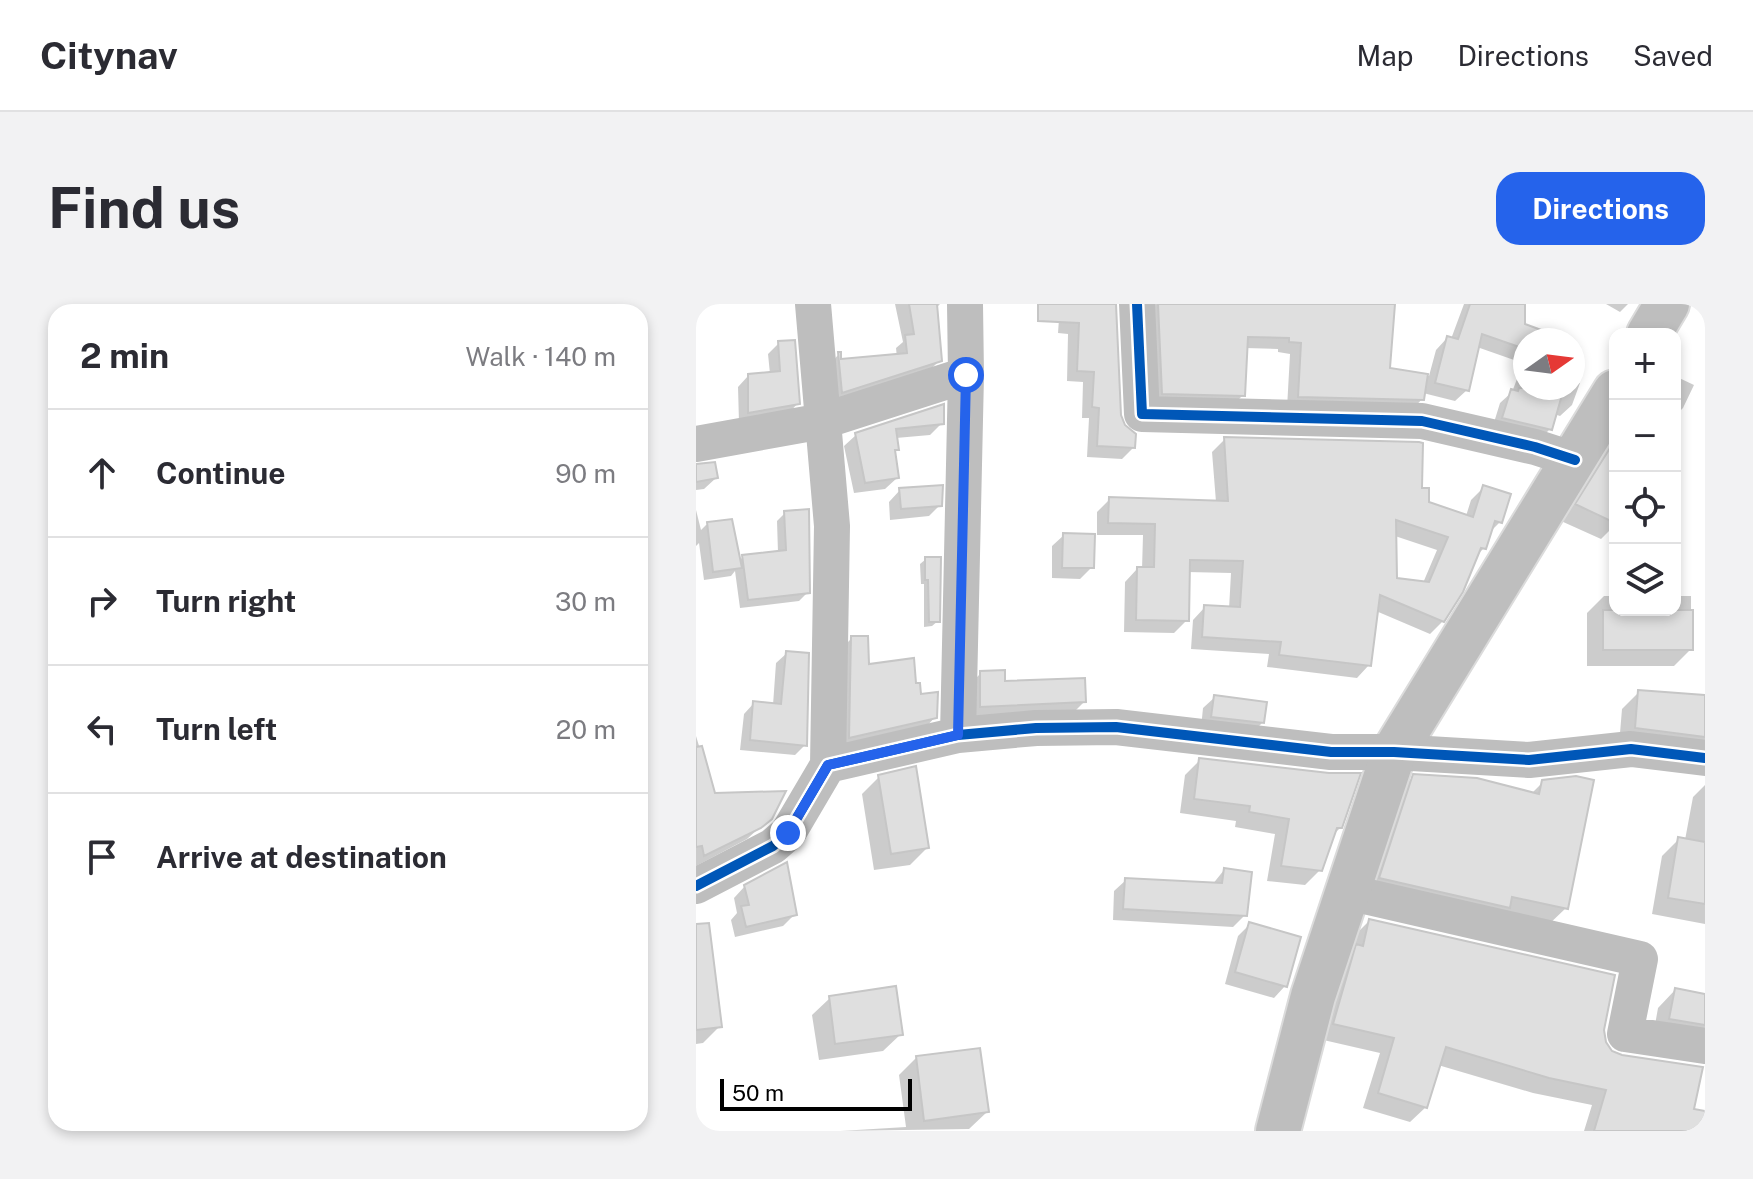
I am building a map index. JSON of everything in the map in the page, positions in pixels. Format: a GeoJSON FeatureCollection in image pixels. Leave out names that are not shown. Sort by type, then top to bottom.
{"type":"FeatureCollection","features":[{"type":"Feature","properties":{"kind":"main road"},"geometry":{"type":"LineString","coordinates":[[1653,328],[1667,304]]}},
{"type":"Feature","properties":{"kind":"main road"},"geometry":{"type":"LineString","coordinates":[[1282,1130],[1313,996],[1394,752],[1610,400]]}},
{"type":"Feature","properties":{"kind":"street"},"geometry":{"type":"LineString","coordinates":[[696,886],[781,840],[828,765],[832,526],[813,304]]}},
{"type":"Feature","properties":{"kind":"street"},"geometry":{"type":"LineString","coordinates":[[958,735],[965,304]]}},
{"type":"Feature","properties":{"kind":"street"},"geometry":{"type":"LineString","coordinates":[[1137,304],[1142,414],[1422,421],[1535,447],[1575,460]]}},
{"type":"Feature","properties":{"kind":"street"},"geometry":{"type":"LineString","coordinates":[[696,444],[823,421],[966,375]]}},
{"type":"Feature","properties":{"kind":"street"},"geometry":{"type":"LineString","coordinates":[[828,765],[958,735],[1036,728],[1116,727],[1331,752],[1394,752],[1529,760],[1631,749],[1705,758]]}},
{"type":"Feature","properties":{"kind":"street"},"geometry":{"type":"LineString","coordinates":[[1347,892],[1640,959],[1625,1034],[1705,1046]]}},
{"type":"Feature","properties":{"kind":"building"},"geometry":{"type":"Polygon","coordinates":[[[909,304],[937,304],[942,361],[842,393],[838,352],[841,352],[841,359],[907,353],[905,335],[914,334],[909,304]]]}},
{"type":"Feature","properties":{"kind":"building"},"geometry":{"type":"Polygon","coordinates":[[[1038,304],[1116,304],[1121,415],[1125,425],[1136,434],[1135,448],[1097,446],[1099,408],[1092,407],[1094,372],[1077,371],[1079,323],[1038,321],[1038,304]]]}},
{"type":"Feature","properties":{"kind":"building"},"geometry":{"type":"Polygon","coordinates":[[[1158,304],[1395,304],[1390,368],[1428,374],[1424,400],[1298,397],[1301,343],[1289,342],[1289,338],[1248,337],[1245,396],[1162,394],[1158,304]]]}},
{"type":"Feature","properties":{"kind":"building"},"geometry":{"type":"Polygon","coordinates":[[[1470,304],[1525,304],[1525,324],[1536,328],[1513,328],[1513,345],[1482,334],[1469,391],[1435,383],[1447,336],[1458,339],[1470,304]]]}},
{"type":"Feature","properties":{"kind":"building"},"geometry":{"type":"Polygon","coordinates":[[[795,340],[800,404],[748,413],[748,374],[780,371],[778,341],[795,340]]]}},
{"type":"Feature","properties":{"kind":"building"},"geometry":{"type":"Polygon","coordinates":[[[1511,389],[1513,400],[1561,400],[1552,430],[1502,418],[1511,389]]]}},
{"type":"Feature","properties":{"kind":"building"},"geometry":{"type":"Polygon","coordinates":[[[944,404],[944,424],[896,429],[899,478],[865,483],[855,433],[944,404]]]}},
{"type":"Feature","properties":{"kind":"building"},"geometry":{"type":"Polygon","coordinates":[[[1224,437],[1419,442],[1423,443],[1422,488],[1429,488],[1429,502],[1473,517],[1483,485],[1511,494],[1502,523],[1495,521],[1486,549],[1481,548],[1463,592],[1444,622],[1380,595],[1371,666],[1279,655],[1281,642],[1202,637],[1204,605],[1240,607],[1243,561],[1190,560],[1189,621],[1136,620],[1137,567],[1154,567],[1155,524],[1108,523],[1109,497],[1228,501],[1224,437]],[[1396,520],[1397,578],[1429,582],[1448,537],[1396,520]]]}},
{"type":"Feature","properties":{"kind":"building"},"geometry":{"type":"Polygon","coordinates":[[[1609,450],[1609,520],[1575,504],[1609,450]]]}},
{"type":"Feature","properties":{"kind":"building"},"geometry":{"type":"Polygon","coordinates":[[[715,462],[718,478],[696,482],[696,464],[715,462]]]}},
{"type":"Feature","properties":{"kind":"building"},"geometry":{"type":"Polygon","coordinates":[[[943,485],[942,506],[901,509],[899,488],[943,485]]]}},
{"type":"Feature","properties":{"kind":"building"},"geometry":{"type":"Polygon","coordinates":[[[809,509],[810,593],[748,600],[742,555],[786,550],[784,511],[809,509]]]}},
{"type":"Feature","properties":{"kind":"building"},"geometry":{"type":"Polygon","coordinates":[[[732,519],[742,568],[713,572],[707,522],[732,519]]]}},
{"type":"Feature","properties":{"kind":"building"},"geometry":{"type":"Polygon","coordinates":[[[1063,533],[1095,534],[1094,568],[1062,568],[1063,533]]]}},
{"type":"Feature","properties":{"kind":"building"},"geometry":{"type":"Polygon","coordinates":[[[925,557],[941,557],[940,622],[929,622],[925,557]]]}},
{"type":"Feature","properties":{"kind":"building"},"geometry":{"type":"Polygon","coordinates":[[[1603,610],[1609,610],[1609,616],[1681,616],[1681,610],[1693,610],[1693,650],[1603,650],[1603,610]]]}},
{"type":"Feature","properties":{"kind":"building"},"geometry":{"type":"Polygon","coordinates":[[[851,636],[868,636],[869,664],[914,658],[916,683],[920,683],[921,694],[938,692],[937,718],[849,738],[851,636]]]}},
{"type":"Feature","properties":{"kind":"building"},"geometry":{"type":"Polygon","coordinates":[[[786,651],[809,653],[807,746],[750,740],[753,701],[781,704],[786,651]]]}},
{"type":"Feature","properties":{"kind":"building"},"geometry":{"type":"Polygon","coordinates":[[[1005,670],[1005,681],[1085,678],[1086,702],[980,707],[980,671],[1005,670]]]}},
{"type":"Feature","properties":{"kind":"building"},"geometry":{"type":"Polygon","coordinates":[[[1638,690],[1705,695],[1705,737],[1635,728],[1638,690]]]}},
{"type":"Feature","properties":{"kind":"building"},"geometry":{"type":"Polygon","coordinates":[[[1214,695],[1267,702],[1264,723],[1211,717],[1214,695]]]}},
{"type":"Feature","properties":{"kind":"building"},"geometry":{"type":"Polygon","coordinates":[[[702,746],[715,793],[786,791],[772,819],[761,828],[704,856],[702,846],[696,847],[696,747],[702,746]]]}},
{"type":"Feature","properties":{"kind":"building"},"geometry":{"type":"Polygon","coordinates":[[[1199,758],[1329,773],[1361,773],[1342,828],[1337,828],[1322,871],[1281,866],[1289,819],[1249,812],[1250,806],[1194,799],[1199,758]]]}},
{"type":"Feature","properties":{"kind":"building"},"geometry":{"type":"Polygon","coordinates":[[[916,766],[929,848],[891,854],[878,775],[916,766]]]}},
{"type":"Feature","properties":{"kind":"building"},"geometry":{"type":"Polygon","coordinates":[[[1413,774],[1477,778],[1539,794],[1542,780],[1576,776],[1594,780],[1568,909],[1512,897],[1510,908],[1379,878],[1413,774]]]}},
{"type":"Feature","properties":{"kind":"building"},"geometry":{"type":"Polygon","coordinates":[[[1678,837],[1705,842],[1705,904],[1668,898],[1678,837]]]}},
{"type":"Feature","properties":{"kind":"building"},"geometry":{"type":"Polygon","coordinates":[[[787,862],[797,915],[746,927],[741,906],[749,905],[744,885],[787,862]]]}},
{"type":"Feature","properties":{"kind":"building"},"geometry":{"type":"Polygon","coordinates":[[[1224,868],[1252,872],[1247,916],[1123,909],[1125,878],[1222,883],[1224,868]]]}},
{"type":"Feature","properties":{"kind":"building"},"geometry":{"type":"Polygon","coordinates":[[[1369,919],[1615,975],[1604,1030],[1606,1042],[1612,1051],[1622,1055],[1703,1067],[1694,1109],[1705,1111],[1705,1131],[1594,1131],[1606,1090],[1549,1078],[1446,1047],[1427,1108],[1378,1093],[1394,1038],[1333,1024],[1356,944],[1363,946],[1369,919]]]}},
{"type":"Feature","properties":{"kind":"building"},"geometry":{"type":"Polygon","coordinates":[[[1249,922],[1301,937],[1287,987],[1235,972],[1249,922]]]}},
{"type":"Feature","properties":{"kind":"building"},"geometry":{"type":"Polygon","coordinates":[[[709,923],[722,1027],[696,1030],[696,924],[709,923]]]}},
{"type":"Feature","properties":{"kind":"building"},"geometry":{"type":"Polygon","coordinates":[[[896,986],[903,1035],[835,1044],[829,996],[896,986]]]}},
{"type":"Feature","properties":{"kind":"building"},"geometry":{"type":"Polygon","coordinates":[[[1675,988],[1705,994],[1705,1025],[1669,1019],[1675,988]]]}},
{"type":"Feature","properties":{"kind":"building"},"geometry":{"type":"Polygon","coordinates":[[[980,1048],[989,1112],[924,1121],[916,1056],[980,1048]]]}},
{"type":"Feature","properties":{"kind":"cycle path"},"geometry":{"type":"LineString","coordinates":[[1137,304],[1142,414],[1422,421],[1535,447],[1575,460]]}},
{"type":"Feature","properties":{"kind":"cycle path"},"geometry":{"type":"LineString","coordinates":[[696,886],[773,846],[788,833],[828,765],[958,735],[1036,728],[1116,727],[1331,752],[1394,752],[1529,760],[1631,749],[1705,758]]}},
{"type":"Feature","properties":{"kind":"route"},"geometry":{"type":"LineString","coordinates":[[788,833],[828,765],[958,735],[966,375]]}}]}
